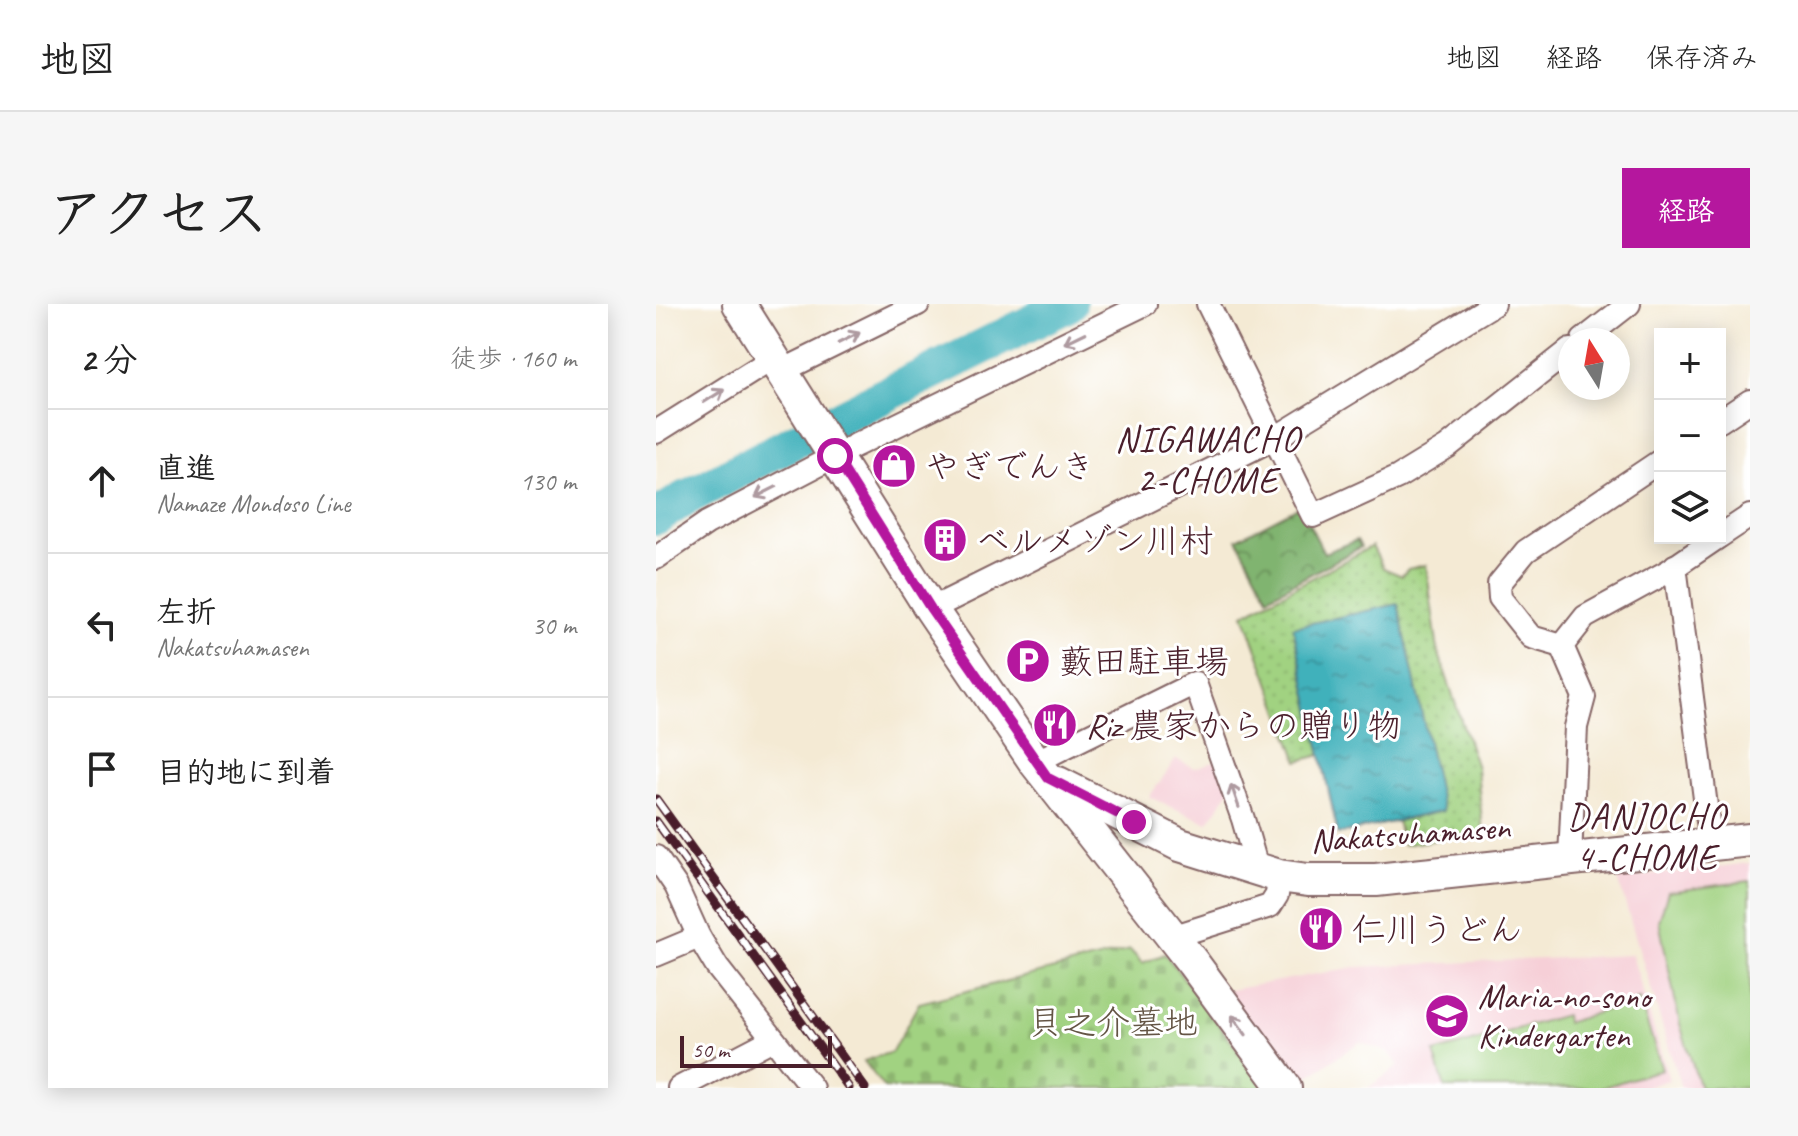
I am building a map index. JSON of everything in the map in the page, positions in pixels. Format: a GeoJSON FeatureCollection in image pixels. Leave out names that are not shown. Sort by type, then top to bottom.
{"type":"FeatureCollection","features":[{"type":"Feature","properties":{"kind":"main road"},"geometry":{"type":"LineString","coordinates":[[739,304],[931,609],[1041,770],[1285,1088]]}},
{"type":"Feature","properties":{"kind":"main road","name":"Nakatsuhamasen"},"geometry":{"type":"LineString","coordinates":[[1041,770],[1180,845],[1268,874],[1308,880],[1376,880],[1750,840]]}},
{"type":"Feature","properties":{"kind":"main road"},"geometry":{"type":"LineString","coordinates":[[1101,846],[1098,833],[1101,820],[1111,810]]}},
{"type":"Feature","properties":{"kind":"street"},"geometry":{"type":"LineString","coordinates":[[656,432],[779,369],[918,304]]}},
{"type":"Feature","properties":{"kind":"street"},"geometry":{"type":"LineString","coordinates":[[656,558],[707,523],[832,451],[1145,304]]}},
{"type":"Feature","properties":{"kind":"street"},"geometry":{"type":"LineString","coordinates":[[1208,304],[1313,516],[1398,477],[1447,447],[1558,359]]}},
{"type":"Feature","properties":{"kind":"street"},"geometry":{"type":"LineString","coordinates":[[931,609],[1275,438],[1494,304]]}},
{"type":"Feature","properties":{"kind":"street"},"geometry":{"type":"LineString","coordinates":[[1598,328],[1629,304]]}},
{"type":"Feature","properties":{"kind":"street"},"geometry":{"type":"LineString","coordinates":[[1726,417],[1750,401]]}},
{"type":"Feature","properties":{"kind":"street"},"geometry":{"type":"LineString","coordinates":[[1562,646],[1531,637],[1500,598],[1499,584],[1526,551],[1654,465]]}},
{"type":"Feature","properties":{"kind":"street"},"geometry":{"type":"LineString","coordinates":[[1726,532],[1750,516]]}},
{"type":"Feature","properties":{"kind":"street"},"geometry":{"type":"LineString","coordinates":[[1562,646],[1585,617],[1708,544]]}},
{"type":"Feature","properties":{"kind":"street"},"geometry":{"type":"LineString","coordinates":[[1675,566],[1711,845]]}},
{"type":"Feature","properties":{"kind":"street"},"geometry":{"type":"LineString","coordinates":[[1562,646],[1584,697],[1576,727],[1570,858]]}},
{"type":"Feature","properties":{"kind":"street"},"geometry":{"type":"LineString","coordinates":[[1041,770],[1195,683],[1243,819],[1277,895],[1270,906],[1172,937]]}},
{"type":"Feature","properties":{"kind":"street"},"geometry":{"type":"LineString","coordinates":[[656,857],[676,886],[699,937],[717,967],[812,1088]]}},
{"type":"Feature","properties":{"kind":"street"},"geometry":{"type":"LineString","coordinates":[[656,955],[699,937]]}},
{"type":"Feature","properties":{"kind":"street"},"geometry":{"type":"LineString","coordinates":[[679,1088],[773,1039]]}},
{"type":"Feature","properties":{"kind":"shaded area"},"geometry":{"type":"Polygon","coordinates":[[[1176,759],[1195,768],[1218,760],[1230,790],[1208,823],[1149,797],[1176,759]]]}},
{"type":"Feature","properties":{"kind":"shaded area"},"geometry":{"type":"Polygon","coordinates":[[[1750,863],[1750,1088],[1681,1088],[1618,879],[1750,863]]]}},
{"type":"Feature","properties":{"kind":"shaded area","name":"Maria-no-sono Kindergarten"},"geometry":{"type":"Polygon","coordinates":[[[1632,955],[1669,1080],[1643,1088],[1368,1088],[1399,1066],[1390,1053],[1360,1042],[1294,1086],[1224,991],[1355,967],[1632,955]]]}},
{"type":"Feature","properties":{"kind":"green space"},"geometry":{"type":"Polygon","coordinates":[[[1300,506],[1324,553],[1357,540],[1361,547],[1268,597],[1237,539],[1300,506]]]}},
{"type":"Feature","properties":{"kind":"green space"},"geometry":{"type":"Polygon","coordinates":[[[1372,546],[1383,568],[1402,576],[1408,569],[1426,565],[1438,651],[1477,768],[1483,833],[1403,845],[1397,821],[1442,811],[1293,627],[1321,755],[1298,761],[1244,614],[1372,546]]]}},
{"type":"Feature","properties":{"kind":"green space"},"geometry":{"type":"Polygon","coordinates":[[[1750,881],[1750,1088],[1700,1088],[1680,1024],[1659,921],[1668,892],[1750,881]]]}},
{"type":"Feature","properties":{"kind":"green space","name":"貝之介墓地"},"geometry":{"type":"Polygon","coordinates":[[[1130,950],[1142,963],[1165,954],[1267,1088],[884,1088],[864,1061],[892,1052],[919,1003],[1130,950]]]}},
{"type":"Feature","properties":{"kind":"green space"},"geometry":{"type":"Polygon","coordinates":[[[1639,999],[1662,1069],[1601,1088],[1445,1088],[1434,1053],[1565,1015],[1566,1023],[1639,999]]]}},
{"type":"Feature","properties":{"kind":"water"},"geometry":{"type":"Polygon","coordinates":[[[1398,604],[1443,811],[1338,834],[1293,627],[1398,604]]]}},
{"type":"Feature","properties":{"kind":"waterway"},"geometry":{"type":"LineString","coordinates":[[656,517],[684,499],[851,412],[1069,304]]}},
{"type":"Feature","properties":{"kind":"railway"},"geometry":{"type":"LineString","coordinates":[[656,799],[865,1088]]}},
{"type":"Feature","properties":{"kind":"railway"},"geometry":{"type":"LineString","coordinates":[[656,821],[849,1088]]}},
{"type":"Feature","properties":{"kind":"place","name":"やぎでんき"},"geometry":{"type":"Point","coordinates":[894,466]}},
{"type":"Feature","properties":{"kind":"place","name":"ベルメゾン川村"},"geometry":{"type":"Point","coordinates":[945,540]}},
{"type":"Feature","properties":{"kind":"place","name":"藪田駐車場"},"geometry":{"type":"Point","coordinates":[1028,661]}},
{"type":"Feature","properties":{"kind":"place","name":"Riz 農家からの贈り物"},"geometry":{"type":"Point","coordinates":[1055,725]}},
{"type":"Feature","properties":{"kind":"place","name":"仁川うどん"},"geometry":{"type":"Point","coordinates":[1321,929]}},
{"type":"Feature","properties":{"kind":"place","name":"Maria-no-sono Kindergarten"},"geometry":{"type":"Point","coordinates":[1447,1016]}},
{"type":"Feature","properties":{"kind":"district","name":"NIGAWACHO 2-CHOME"},"geometry":{"type":"Point","coordinates":[1208,458]}},
{"type":"Feature","properties":{"kind":"district","name":"DANJOCHO 4-CHOME"},"geometry":{"type":"Point","coordinates":[1647,836]}},
{"type":"Feature","properties":{"kind":"route"},"geometry":{"type":"LineString","coordinates":[[835,456],[931,609],[1048,778],[1134,822]]}}]}
